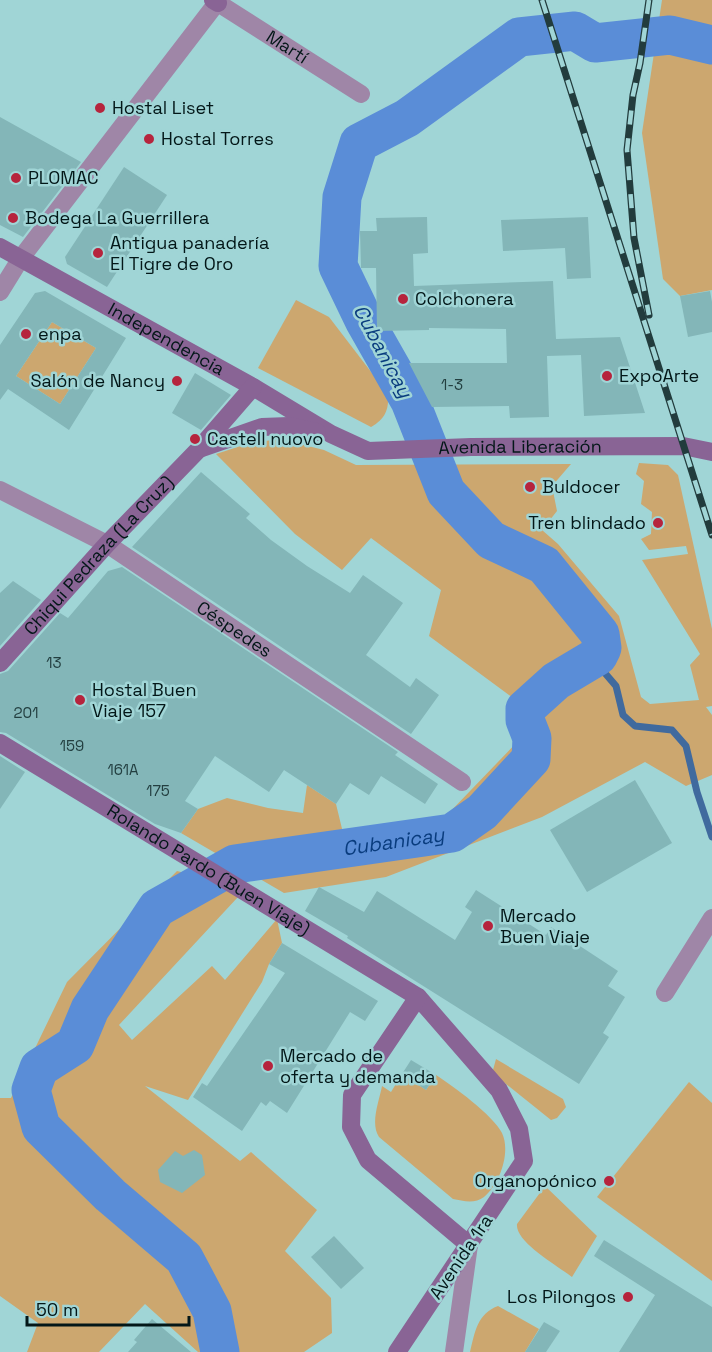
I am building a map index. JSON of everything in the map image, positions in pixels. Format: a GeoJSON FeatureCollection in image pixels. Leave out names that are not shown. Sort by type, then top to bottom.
{"type":"FeatureCollection","features":[{"type":"Feature","properties":{"kind":"main road","name":"Independencia"},"geometry":{"type":"LineString","coordinates":[[0,247],[253,387],[331,434]]}},
{"type":"Feature","properties":{"kind":"main road","name":"Chiqui Pedraza (La Cruz)"},"geometry":{"type":"LineString","coordinates":[[0,663],[107,544],[199,449],[253,387]]}},
{"type":"Feature","properties":{"kind":"main road","name":"Chiqui Pedraza (La Cruz)"},"geometry":{"type":"LineString","coordinates":[[199,449],[262,427],[289,426],[331,434]]}},
{"type":"Feature","properties":{"kind":"main road","name":"Avenida Liberación"},"geometry":{"type":"LineString","coordinates":[[331,434],[368,451],[471,447],[683,446],[712,452]]}},
{"type":"Feature","properties":{"kind":"main road","name":"Rolando Pardo (Buen Viaje)"},"geometry":{"type":"LineString","coordinates":[[0,743],[418,997],[499,1090],[519,1129],[524,1161]]}},
{"type":"Feature","properties":{"kind":"main road"},"geometry":{"type":"LineString","coordinates":[[418,997],[352,1095],[351,1127],[368,1160],[469,1245]]}},
{"type":"Feature","properties":{"kind":"main road","name":"Avenida 1ra"},"geometry":{"type":"LineString","coordinates":[[397,1352],[524,1161]]}},
{"type":"Feature","properties":{"kind":"street","name":"Martí"},"geometry":{"type":"LineString","coordinates":[[217,1],[361,94]]}},
{"type":"Feature","properties":{"kind":"street"},"geometry":{"type":"LineString","coordinates":[[0,292],[21,258],[217,1]]}},
{"type":"Feature","properties":{"kind":"street","name":"Céspedes"},"geometry":{"type":"LineString","coordinates":[[0,490],[107,544],[462,782]]}},
{"type":"Feature","properties":{"kind":"street"},"geometry":{"type":"LineString","coordinates":[[665,993],[712,918]]}},
{"type":"Feature","properties":{"kind":"street"},"geometry":{"type":"LineString","coordinates":[[454,1352],[469,1245]]}},
{"type":"Feature","properties":{"kind":"shaded area"},"geometry":{"type":"Polygon","coordinates":[[[662,0],[712,0],[712,290],[680,296],[663,279],[642,133],[662,0]]]}},
{"type":"Feature","properties":{"kind":"shaded area"},"geometry":{"type":"Polygon","coordinates":[[[296,300],[329,317],[388,394],[385,414],[371,427],[258,368],[296,300]]]}},
{"type":"Feature","properties":{"kind":"shaded area"},"geometry":{"type":"Polygon","coordinates":[[[52,322],[96,348],[60,404],[16,376],[52,322]]]}},
{"type":"Feature","properties":{"kind":"shaded area"},"geometry":{"type":"Polygon","coordinates":[[[280,439],[324,450],[356,465],[571,464],[552,486],[557,511],[542,530],[558,544],[619,616],[641,697],[650,704],[699,700],[690,665],[700,654],[642,560],[688,554],[686,546],[649,550],[641,539],[651,534],[652,512],[641,504],[644,481],[636,474],[639,463],[668,465],[678,475],[712,629],[712,706],[706,707],[712,715],[712,775],[686,786],[645,762],[542,817],[386,877],[284,893],[181,833],[198,809],[227,798],[268,808],[303,813],[307,785],[336,804],[344,837],[445,817],[523,736],[520,703],[429,636],[441,590],[371,538],[342,570],[295,534],[216,454],[250,443],[280,439]]]}},
{"type":"Feature","properties":{"kind":"shaded area"},"geometry":{"type":"Polygon","coordinates":[[[177,871],[209,879],[238,897],[119,1025],[132,1040],[212,966],[225,980],[277,919],[282,943],[269,964],[262,982],[188,1100],[145,1086],[240,1161],[251,1152],[317,1210],[285,1251],[331,1298],[332,1333],[304,1352],[198,1352],[145,1304],[99,1352],[27,1352],[38,1323],[0,1296],[0,1098],[11,1098],[67,982],[177,871]]]}},
{"type":"Feature","properties":{"kind":"shaded area"},"geometry":{"type":"Polygon","coordinates":[[[496,1059],[563,1099],[566,1107],[557,1118],[551,1120],[496,1076],[493,1070],[496,1059]]]}},
{"type":"Feature","properties":{"kind":"shaded area"},"geometry":{"type":"Polygon","coordinates":[[[402,1074],[426,1090],[436,1075],[472,1101],[502,1133],[505,1149],[502,1167],[495,1184],[484,1197],[473,1201],[453,1199],[379,1137],[375,1119],[382,1086],[391,1092],[402,1074]]]}},
{"type":"Feature","properties":{"kind":"shaded area"},"geometry":{"type":"Polygon","coordinates":[[[689,1082],[712,1103],[712,1281],[597,1197],[689,1082]]]}},
{"type":"Feature","properties":{"kind":"shaded area"},"geometry":{"type":"Polygon","coordinates":[[[545,1186],[597,1236],[572,1277],[530,1246],[518,1231],[517,1224],[545,1186]]]}},
{"type":"Feature","properties":{"kind":"shaded area"},"geometry":{"type":"Polygon","coordinates":[[[498,1306],[539,1329],[525,1352],[470,1352],[481,1319],[491,1309],[498,1306]]]}},
{"type":"Feature","properties":{"kind":"building"},"geometry":{"type":"Polygon","coordinates":[[[0,117],[81,162],[23,237],[0,225],[0,117]]]}},
{"type":"Feature","properties":{"kind":"building"},"geometry":{"type":"Polygon","coordinates":[[[124,167],[167,195],[107,287],[67,264],[65,257],[124,167]]]}},
{"type":"Feature","properties":{"kind":"building"},"geometry":{"type":"Polygon","coordinates":[[[427,217],[428,253],[413,254],[414,286],[553,281],[556,339],[620,337],[645,413],[584,416],[581,355],[547,356],[549,417],[510,418],[509,406],[432,407],[409,363],[507,363],[506,329],[429,328],[429,330],[377,331],[376,268],[361,268],[360,231],[377,231],[376,218],[427,217]]]}},
{"type":"Feature","properties":{"kind":"building"},"geometry":{"type":"Polygon","coordinates":[[[588,217],[591,278],[567,279],[565,248],[503,251],[501,220],[588,217]]]}},
{"type":"Feature","properties":{"kind":"building"},"geometry":{"type":"Polygon","coordinates":[[[45,291],[126,338],[69,430],[8,389],[0,400],[0,345],[35,293],[45,291]],[[52,322],[16,376],[60,404],[96,348],[52,322]]]}},
{"type":"Feature","properties":{"kind":"building"},"geometry":{"type":"Polygon","coordinates":[[[710,291],[712,332],[688,337],[680,296],[710,291]]]}},
{"type":"Feature","properties":{"kind":"building"},"geometry":{"type":"Polygon","coordinates":[[[195,373],[231,395],[201,430],[172,413],[195,373]]]}},
{"type":"Feature","properties":{"kind":"building"},"geometry":{"type":"Polygon","coordinates":[[[201,472],[250,514],[246,518],[271,540],[307,566],[350,593],[363,575],[403,603],[366,655],[410,687],[416,678],[439,695],[411,734],[132,547],[201,472]]]}},
{"type":"Feature","properties":{"kind":"building"},"geometry":{"type":"Polygon","coordinates":[[[122,567],[398,752],[395,755],[438,784],[425,804],[381,776],[369,795],[350,783],[336,804],[284,770],[269,792],[215,756],[185,801],[198,809],[181,833],[155,824],[6,733],[0,732],[0,674],[8,671],[60,613],[68,618],[108,571],[122,567]]]}},
{"type":"Feature","properties":{"kind":"building"},"geometry":{"type":"Polygon","coordinates":[[[13,581],[41,600],[0,646],[0,593],[13,581]]]}},
{"type":"Feature","properties":{"kind":"building"},"geometry":{"type":"Polygon","coordinates":[[[0,756],[25,772],[0,809],[0,756]]]}},
{"type":"Feature","properties":{"kind":"building"},"geometry":{"type":"Polygon","coordinates":[[[635,780],[672,843],[587,892],[550,830],[635,780]]]}},
{"type":"Feature","properties":{"kind":"building"},"geometry":{"type":"Polygon","coordinates":[[[319,887],[364,912],[377,891],[455,940],[472,912],[465,907],[476,890],[546,935],[551,927],[618,971],[608,986],[625,997],[603,1033],[609,1037],[579,1084],[347,938],[348,936],[305,911],[319,887]]]}},
{"type":"Feature","properties":{"kind":"building","name":"Mercado de oferta y demanda"},"geometry":{"type":"Polygon","coordinates":[[[282,943],[378,1001],[365,1021],[350,1012],[287,1113],[270,1101],[266,1106],[261,1102],[242,1131],[193,1097],[202,1083],[207,1086],[285,973],[269,964],[282,943]]]}},
{"type":"Feature","properties":{"kind":"building"},"geometry":{"type":"Polygon","coordinates":[[[411,1060],[436,1075],[426,1090],[402,1074],[411,1060]]]}},
{"type":"Feature","properties":{"kind":"building"},"geometry":{"type":"Polygon","coordinates":[[[194,1150],[202,1155],[205,1175],[182,1193],[160,1182],[158,1170],[175,1151],[183,1156],[194,1150]]]}},
{"type":"Feature","properties":{"kind":"building"},"geometry":{"type":"Polygon","coordinates":[[[334,1236],[364,1268],[341,1289],[311,1257],[334,1236]]]}},
{"type":"Feature","properties":{"kind":"building"},"geometry":{"type":"Polygon","coordinates":[[[604,1240],[712,1307],[712,1352],[619,1352],[655,1295],[594,1256],[604,1240]]]}},
{"type":"Feature","properties":{"kind":"building"},"geometry":{"type":"Polygon","coordinates":[[[152,1319],[191,1352],[128,1352],[137,1342],[134,1340],[152,1319]]]}},
{"type":"Feature","properties":{"kind":"building"},"geometry":{"type":"Polygon","coordinates":[[[544,1322],[560,1331],[546,1352],[525,1352],[544,1322]]]}},
{"type":"Feature","properties":{"kind":"waterway","name":"Cubanicay"},"geometry":{"type":"LineString","coordinates":[[220,1352],[212,1311],[184,1258],[110,1195],[41,1127],[31,1090],[39,1068],[75,1045],[90,1009],[157,908],[235,864],[452,833],[482,812],[531,759],[532,738],[525,720],[525,709],[556,681],[598,656],[602,648],[600,634],[544,565],[491,540],[446,492],[410,401],[364,320],[338,266],[342,197],[359,143],[407,118],[519,37],[575,31],[595,43],[670,35],[712,45]]}},
{"type":"Feature","properties":{"kind":"waterway"},"geometry":{"type":"LineString","coordinates":[[604,672],[616,686],[623,715],[635,726],[672,730],[686,746],[697,792],[712,837]]}},
{"type":"Feature","properties":{"kind":"railway"},"geometry":{"type":"LineString","coordinates":[[542,0],[712,535]]}},
{"type":"Feature","properties":{"kind":"railway"},"geometry":{"type":"LineString","coordinates":[[649,0],[633,95],[627,150],[634,238],[649,315]]}},
{"type":"Feature","properties":{"kind":"place","name":"Hostal Liset"},"geometry":{"type":"Point","coordinates":[100,108]}},
{"type":"Feature","properties":{"kind":"place","name":"Hostal Torres"},"geometry":{"type":"Point","coordinates":[149,139]}},
{"type":"Feature","properties":{"kind":"place","name":"PLOMAC"},"geometry":{"type":"Point","coordinates":[16,178]}},
{"type":"Feature","properties":{"kind":"place","name":"Bodega La Guerrillera"},"geometry":{"type":"Point","coordinates":[13,218]}},
{"type":"Feature","properties":{"kind":"place","name":"Antigua panadería El Tigre de Oro"},"geometry":{"type":"Point","coordinates":[98,253]}},
{"type":"Feature","properties":{"kind":"place","name":"Colchonera"},"geometry":{"type":"Point","coordinates":[403,299]}},
{"type":"Feature","properties":{"kind":"place","name":"enpa"},"geometry":{"type":"Point","coordinates":[26,334]}},
{"type":"Feature","properties":{"kind":"place","name":"ExpoArte"},"geometry":{"type":"Point","coordinates":[607,376]}},
{"type":"Feature","properties":{"kind":"place","name":"Salón de Nancy"},"geometry":{"type":"Point","coordinates":[177,381]}},
{"type":"Feature","properties":{"kind":"place","name":"Castell nuovo"},"geometry":{"type":"Point","coordinates":[195,439]}},
{"type":"Feature","properties":{"kind":"place","name":"Buldocer"},"geometry":{"type":"Point","coordinates":[530,487]}},
{"type":"Feature","properties":{"kind":"place","name":"Tren blindado"},"geometry":{"type":"Point","coordinates":[658,523]}},
{"type":"Feature","properties":{"kind":"place","name":"Hostal Buen Viaje 157"},"geometry":{"type":"Point","coordinates":[80,700]}},
{"type":"Feature","properties":{"kind":"place","name":"Mercado Buen Viaje"},"geometry":{"type":"Point","coordinates":[488,926]}},
{"type":"Feature","properties":{"kind":"place","name":"Mercado de oferta y demanda"},"geometry":{"type":"Point","coordinates":[268,1066]}},
{"type":"Feature","properties":{"kind":"place","name":"Organopónico"},"geometry":{"type":"Point","coordinates":[609,1181]}},
{"type":"Feature","properties":{"kind":"place","name":"Los Pilongos"},"geometry":{"type":"Point","coordinates":[628,1297]}}]}
